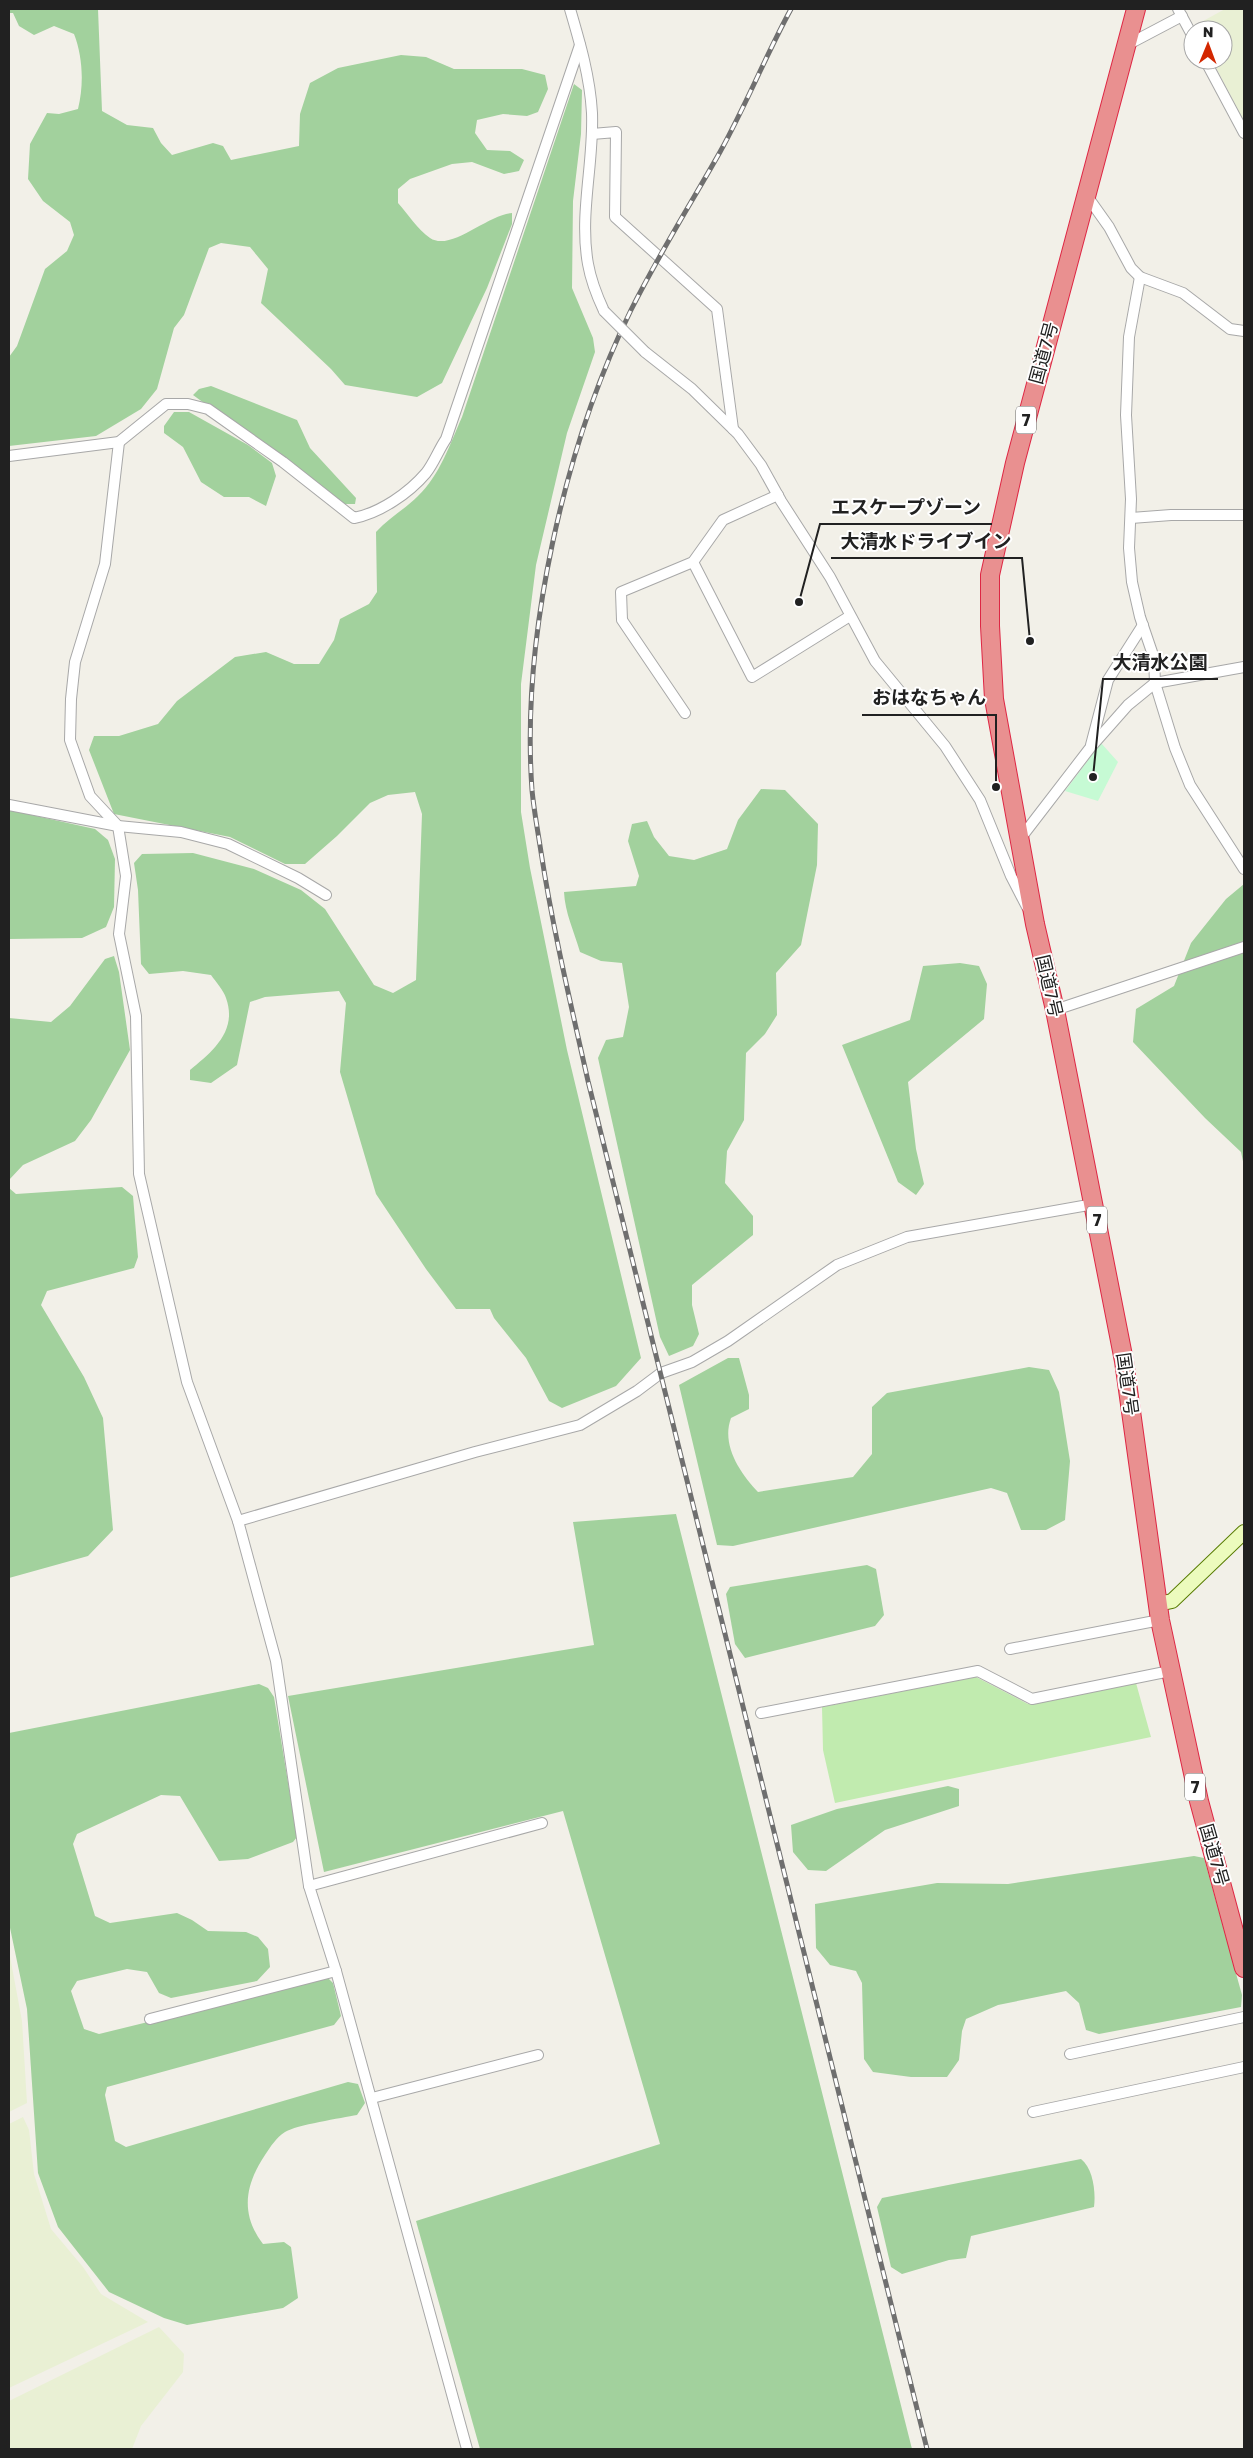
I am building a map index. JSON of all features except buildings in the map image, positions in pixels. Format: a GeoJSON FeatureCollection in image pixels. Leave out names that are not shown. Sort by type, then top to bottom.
{"type":"FeatureCollection","features":[{"type":"Feature","properties":{"kind":"highway","name":"国道7号"},"geometry":{"type":"LineString","coordinates":[[1136,9],[1015,463],[990,575],[990,626],[994,699],[1035,924],[1055,1010],[1124,1361],[1148,1543],[1170,1671],[1198,1801],[1244,1968]]}},
{"type":"Feature","properties":{"kind":"street"},"geometry":{"type":"LineString","coordinates":[[570,9],[590,90],[592,134],[585,240],[594,290],[604,311],[645,352],[692,389],[733,429],[761,465],[830,577],[875,661],[945,746],[980,800],[1011,876],[1035,924]]}},
{"type":"Feature","properties":{"kind":"street"},"geometry":{"type":"LineString","coordinates":[[1126,45],[1180,12]]}},
{"type":"Feature","properties":{"kind":"street"},"geometry":{"type":"LineString","coordinates":[[9,456],[119,442],[166,404],[188,404],[208,409],[283,462],[354,518],[370,515],[408,489],[426,472],[446,439],[580,45]]}},
{"type":"Feature","properties":{"kind":"street"},"geometry":{"type":"LineString","coordinates":[[1210,70],[1244,133]]}},
{"type":"Feature","properties":{"kind":"street"},"geometry":{"type":"LineString","coordinates":[[592,134],[616,132],[615,217],[717,309],[733,429]]}},
{"type":"Feature","properties":{"kind":"street"},"geometry":{"type":"LineString","coordinates":[[1087,196],[1109,227],[1131,268],[1140,278],[1183,293],[1230,329],[1244,331]]}},
{"type":"Feature","properties":{"kind":"street"},"geometry":{"type":"LineString","coordinates":[[1140,278],[1129,337],[1127,395],[1131,518],[1129,548],[1132,582],[1143,626],[1154,658],[1155,683],[1175,748],[1190,785],[1244,869]]}},
{"type":"Feature","properties":{"kind":"street"},"geometry":{"type":"LineString","coordinates":[[119,442],[105,564],[75,662],[71,699],[70,740],[90,796],[118,826],[126,876],[119,934],[136,1016],[139,1174],[187,1382],[238,1521],[276,1661],[309,1886],[336,1971],[372,2098],[467,2449]]}},
{"type":"Feature","properties":{"kind":"street"},"geometry":{"type":"LineString","coordinates":[[685,713],[622,620],[621,592],[693,562],[723,520],[778,495]]}},
{"type":"Feature","properties":{"kind":"street"},"geometry":{"type":"LineString","coordinates":[[1131,518],[1171,515],[1244,516]]}},
{"type":"Feature","properties":{"kind":"street"},"geometry":{"type":"LineString","coordinates":[[693,562],[752,677],[850,616]]}},
{"type":"Feature","properties":{"kind":"street"},"geometry":{"type":"LineString","coordinates":[[1090,748],[1108,680],[1143,626]]}},
{"type":"Feature","properties":{"kind":"street"},"geometry":{"type":"LineString","coordinates":[[1020,839],[1090,748],[1128,705],[1155,683],[1244,667]]}},
{"type":"Feature","properties":{"kind":"street"},"geometry":{"type":"LineString","coordinates":[[9,804],[118,826],[181,832],[228,844],[298,878],[326,895]]}},
{"type":"Feature","properties":{"kind":"street"},"geometry":{"type":"LineString","coordinates":[[1055,1010],[1244,947]]}},
{"type":"Feature","properties":{"kind":"street"},"geometry":{"type":"LineString","coordinates":[[238,1521],[476,1452],[580,1426],[637,1391],[661,1373],[692,1362],[728,1341],[837,1265],[907,1238],[1094,1204]]}},
{"type":"Feature","properties":{"kind":"street"},"geometry":{"type":"LineString","coordinates":[[1010,1648],[1159,1612],[1244,1532]]}},
{"type":"Feature","properties":{"kind":"street"},"geometry":{"type":"LineString","coordinates":[[761,1713],[978,1672],[1032,1699],[1170,1671]]}},
{"type":"Feature","properties":{"kind":"street"},"geometry":{"type":"LineString","coordinates":[[309,1886],[542,1823]]}},
{"type":"Feature","properties":{"kind":"street"},"geometry":{"type":"LineString","coordinates":[[150,2020],[336,1971]]}},
{"type":"Feature","properties":{"kind":"street"},"geometry":{"type":"LineString","coordinates":[[1070,2054],[1244,2017]]}},
{"type":"Feature","properties":{"kind":"street"},"geometry":{"type":"LineString","coordinates":[[372,2098],[538,2056]]}},
{"type":"Feature","properties":{"kind":"street"},"geometry":{"type":"LineString","coordinates":[[1033,2112],[1244,2067]]}},
{"type":"Feature","properties":{"kind":"green space"},"geometry":{"type":"Polygon","coordinates":[[[9,9],[98,9],[102,111],[127,125],[153,128],[161,143],[172,155],[213,143],[223,146],[231,160],[299,146],[300,114],[310,83],[338,68],[401,55],[426,57],[454,69],[522,69],[545,75],[548,89],[538,112],[527,116],[503,114],[477,120],[475,133],[487,150],[510,151],[524,160],[519,171],[504,174],[472,162],[452,164],[410,179],[398,189],[398,203],[421,231],[430,238],[439,241],[459,237],[492,219],[512,213],[512,224],[487,288],[442,383],[417,397],[345,385],[331,369],[261,303],[268,269],[250,247],[221,243],[209,248],[184,315],[174,328],[157,389],[141,409],[96,436],[9,446],[9,357],[17,346],[45,269],[67,251],[74,235],[70,222],[43,201],[28,179],[30,144],[47,113],[59,114],[78,109],[82,81],[81,62],[74,34],[54,26],[34,35],[19,26],[13,13],[9,13],[9,9]]]}},
{"type":"Feature","properties":{"kind":"green space"},"geometry":{"type":"Polygon","coordinates":[[[1225,9],[1244,9],[1244,121],[1217,70],[1233,70],[1233,20],[1205,20],[1225,9]]]}},
{"type":"Feature","properties":{"kind":"green space"},"geometry":{"type":"Polygon","coordinates":[[[574,84],[582,90],[581,134],[573,201],[572,288],[593,338],[595,352],[567,433],[536,565],[521,684],[521,812],[530,868],[567,1050],[641,1358],[616,1386],[562,1408],[549,1401],[526,1358],[494,1318],[490,1309],[456,1309],[426,1269],[376,1194],[340,1072],[346,1003],[339,991],[265,997],[250,1002],[237,1065],[211,1083],[190,1080],[190,1070],[207,1056],[226,1031],[229,1021],[229,1010],[224,992],[211,975],[183,971],[149,974],[141,964],[138,890],[134,863],[142,854],[193,853],[254,869],[301,890],[325,909],[374,985],[393,993],[416,980],[422,814],[415,792],[388,795],[370,803],[305,864],[285,864],[230,837],[114,814],[89,750],[94,736],[119,736],[158,724],[177,701],[235,657],[266,652],[294,664],[319,664],[334,640],[340,619],[369,604],[377,592],[376,532],[426,488],[449,448],[462,417],[574,84]]]}},
{"type":"Feature","properties":{"kind":"green space"},"geometry":{"type":"Polygon","coordinates":[[[211,386],[297,420],[310,448],[356,498],[355,504],[342,504],[193,395],[199,389],[211,386]]]}},
{"type":"Feature","properties":{"kind":"green space"},"geometry":{"type":"Polygon","coordinates":[[[174,412],[189,412],[248,445],[272,463],[276,476],[266,506],[249,497],[224,497],[201,482],[183,447],[164,433],[164,426],[174,412]]]}},
{"type":"Feature","properties":{"kind":"green space"},"geometry":{"type":"Polygon","coordinates":[[[1101,743],[1118,762],[1098,801],[1065,791],[1101,743]]]}},
{"type":"Feature","properties":{"kind":"green space"},"geometry":{"type":"Polygon","coordinates":[[[761,789],[785,790],[818,824],[817,865],[801,945],[776,973],[777,1015],[765,1034],[746,1053],[744,1120],[727,1151],[725,1183],[753,1216],[753,1235],[692,1285],[692,1305],[699,1334],[693,1346],[669,1356],[660,1337],[598,1058],[606,1040],[623,1037],[629,1007],[622,963],[601,961],[580,952],[568,915],[564,892],[636,886],[639,876],[628,841],[632,824],[647,821],[654,837],[669,856],[694,860],[727,849],[738,820],[761,789]]]}},
{"type":"Feature","properties":{"kind":"green space"},"geometry":{"type":"Polygon","coordinates":[[[9,810],[95,829],[108,840],[115,859],[114,907],[106,927],[82,938],[9,939],[9,810]]]}},
{"type":"Feature","properties":{"kind":"green space"},"geometry":{"type":"Polygon","coordinates":[[[1244,884],[1244,1166],[1241,1152],[1205,1118],[1133,1042],[1136,1009],[1174,986],[1191,943],[1226,899],[1244,884]]]}},
{"type":"Feature","properties":{"kind":"green space"},"geometry":{"type":"Polygon","coordinates":[[[114,956],[119,972],[130,1050],[91,1120],[75,1141],[23,1165],[9,1180],[9,1018],[51,1022],[70,1006],[105,959],[114,956]]]}},
{"type":"Feature","properties":{"kind":"green space"},"geometry":{"type":"Polygon","coordinates":[[[960,963],[979,966],[987,984],[984,1019],[908,1082],[916,1149],[924,1184],[916,1195],[898,1182],[842,1045],[910,1020],[923,966],[960,963]]]}},
{"type":"Feature","properties":{"kind":"green space"},"geometry":{"type":"Polygon","coordinates":[[[122,1187],[133,1196],[138,1257],[134,1268],[47,1291],[41,1305],[84,1377],[103,1418],[113,1530],[88,1556],[9,1578],[9,1188],[16,1194],[122,1187]]]}},
{"type":"Feature","properties":{"kind":"green space"},"geometry":{"type":"Polygon","coordinates":[[[728,1358],[739,1358],[749,1395],[749,1409],[731,1418],[728,1438],[730,1448],[739,1467],[758,1492],[853,1477],[872,1454],[872,1407],[887,1393],[1029,1367],[1049,1370],[1059,1392],[1070,1461],[1065,1520],[1046,1530],[1021,1530],[1007,1493],[991,1488],[733,1546],[717,1545],[679,1385],[728,1358]]]}},
{"type":"Feature","properties":{"kind":"green space"},"geometry":{"type":"Polygon","coordinates":[[[676,1514],[912,2449],[480,2449],[416,2221],[660,2144],[563,1811],[324,1872],[288,1696],[594,1645],[573,1522],[676,1514]]]}},
{"type":"Feature","properties":{"kind":"green space"},"geometry":{"type":"Polygon","coordinates":[[[867,1565],[876,1569],[884,1615],[875,1626],[745,1658],[735,1644],[726,1594],[730,1587],[867,1565]]]}},
{"type":"Feature","properties":{"kind":"green space"},"geometry":{"type":"Polygon","coordinates":[[[976,1677],[1028,1704],[1136,1683],[1151,1737],[835,1803],[823,1750],[822,1707],[976,1677]]]}},
{"type":"Feature","properties":{"kind":"green space"},"geometry":{"type":"Polygon","coordinates":[[[259,1684],[268,1688],[274,1697],[297,1837],[293,1842],[248,1859],[219,1861],[180,1796],[161,1795],[77,1834],[73,1844],[95,1916],[110,1923],[177,1913],[208,1931],[246,1932],[258,1937],[268,1949],[270,1967],[257,1981],[171,1998],[159,1993],[147,1972],[127,1969],[77,1981],[71,1991],[84,2029],[99,2034],[328,1978],[333,1983],[341,2016],[334,2025],[107,2087],[105,2095],[115,2141],[126,2147],[348,2082],[358,2084],[365,2103],[357,2115],[309,2124],[285,2132],[269,2148],[253,2177],[248,2200],[251,2222],[263,2244],[284,2242],[291,2247],[298,2298],[283,2308],[187,2325],[164,2318],[109,2292],[58,2227],[38,2173],[27,2009],[9,1923],[9,1733],[259,1684]]]}},
{"type":"Feature","properties":{"kind":"green space"},"geometry":{"type":"Polygon","coordinates":[[[948,1786],[959,1789],[959,1806],[885,1830],[826,1871],[808,1870],[793,1852],[791,1825],[837,1809],[948,1786]]]}},
{"type":"Feature","properties":{"kind":"green space"},"geometry":{"type":"Polygon","coordinates":[[[1194,1856],[1204,1858],[1242,1995],[1241,2007],[1099,2034],[1086,2030],[1079,2003],[1066,1991],[998,2005],[966,2019],[962,2031],[959,2060],[947,2077],[911,2077],[873,2072],[864,2059],[862,1983],[856,1971],[830,1965],[816,1948],[815,1904],[937,1883],[1008,1884],[1194,1856]]]}},
{"type":"Feature","properties":{"kind":"green space"},"geometry":{"type":"Polygon","coordinates":[[[9,1951],[22,2021],[27,2103],[9,2112],[9,1951]]]}},
{"type":"Feature","properties":{"kind":"green space"},"geometry":{"type":"Polygon","coordinates":[[[23,2117],[29,2130],[34,2174],[51,2229],[83,2267],[101,2294],[148,2322],[9,2388],[9,2124],[23,2117]]]}},
{"type":"Feature","properties":{"kind":"green space"},"geometry":{"type":"Polygon","coordinates":[[[1081,2159],[1088,2168],[1093,2181],[1094,2207],[971,2236],[966,2258],[949,2260],[902,2274],[891,2267],[877,2207],[882,2198],[1081,2159]]]}},
{"type":"Feature","properties":{"kind":"green space"},"geometry":{"type":"Polygon","coordinates":[[[159,2327],[184,2354],[183,2372],[141,2426],[132,2449],[9,2449],[9,2401],[159,2327]]]}},
{"type":"Feature","properties":{"kind":"railway"},"geometry":{"type":"LineString","coordinates":[[791,9],[720,152],[663,250],[631,310],[607,364],[586,421],[567,482],[552,544],[541,607],[533,670],[530,731],[532,790],[551,910],[588,1081],[927,2449]]}},
{"type":"Feature","properties":{"kind":"place","name":"エスケープゾーン"},"geometry":{"type":"Point","coordinates":[799,602]}},
{"type":"Feature","properties":{"kind":"place","name":"大清水ドライブイン"},"geometry":{"type":"Point","coordinates":[1030,641]}},
{"type":"Feature","properties":{"kind":"place","name":"大清水公園"},"geometry":{"type":"Point","coordinates":[1093,777]}},
{"type":"Feature","properties":{"kind":"place","name":"おはなちゃん"},"geometry":{"type":"Point","coordinates":[996,787]}}]}
